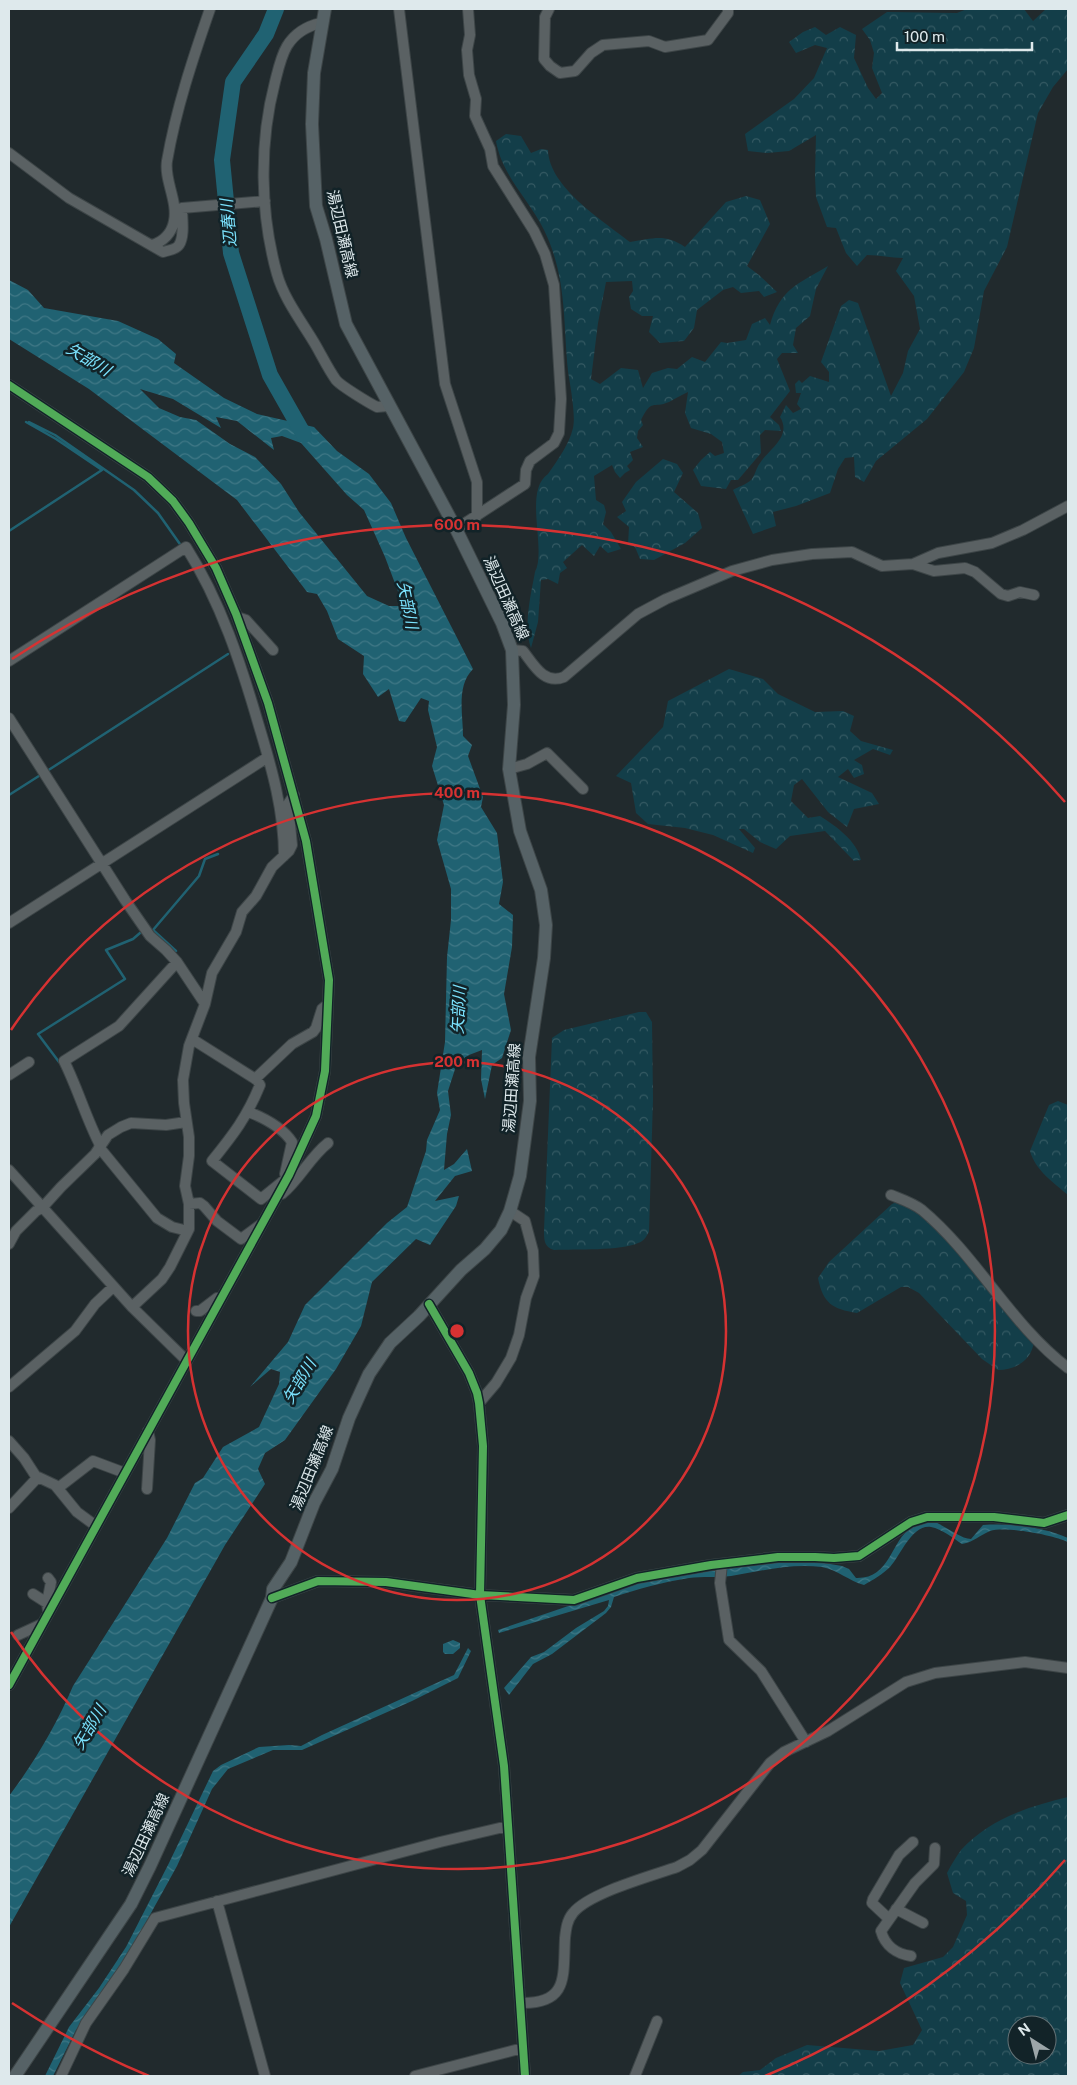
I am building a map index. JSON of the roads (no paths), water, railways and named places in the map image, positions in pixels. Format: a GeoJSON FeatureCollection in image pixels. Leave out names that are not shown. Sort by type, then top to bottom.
{"type":"FeatureCollection","features":[{"type":"Feature","properties":{"kind":"main road","name":"湯辺田瀬高線"},"geometry":{"type":"LineString","coordinates":[[15,2076],[131,1904],[272,1598],[273,1589],[291,1562],[314,1503],[332,1469],[349,1418],[369,1374],[390,1343],[460,1270],[485,1249],[501,1230],[510,1211],[520,1176],[530,1101],[529,1056],[544,958],[546,925],[541,890],[520,831],[509,769],[514,705],[512,650],[502,623],[456,529],[388,406],[346,324],[326,239],[316,206],[312,124],[314,73],[324,9]]}},
{"type":"Feature","properties":{"kind":"street"},"geometry":{"type":"LineString","coordinates":[[152,245],[159,243],[167,236],[174,223],[175,212],[167,163],[193,59],[210,9]]}},
{"type":"Feature","properties":{"kind":"street"},"geometry":{"type":"LineString","coordinates":[[399,9],[446,384],[477,482],[477,516]]}},
{"type":"Feature","properties":{"kind":"street"},"geometry":{"type":"LineString","coordinates":[[456,529],[525,484],[526,470],[530,461],[554,443],[559,433],[561,399],[554,285],[545,254],[534,231],[493,166],[490,149],[475,116],[476,99],[469,75],[467,50],[470,35],[468,9]]}},
{"type":"Feature","properties":{"kind":"street"},"geometry":{"type":"LineString","coordinates":[[549,9],[545,16],[544,59],[560,73],[575,72],[591,53],[603,45],[650,41],[665,47],[708,40],[728,13],[728,9]]}},
{"type":"Feature","properties":{"kind":"street"},"geometry":{"type":"LineString","coordinates":[[321,23],[310,26],[297,34],[287,46],[278,71],[269,104],[262,201],[278,275],[287,296],[337,382],[377,407],[388,406]]}},
{"type":"Feature","properties":{"kind":"street"},"geometry":{"type":"LineString","coordinates":[[9,153],[69,198],[163,252],[178,246],[182,236],[182,208],[262,201]]}},
{"type":"Feature","properties":{"kind":"street"},"geometry":{"type":"LineString","coordinates":[[9,385],[148,477],[189,523],[216,568],[237,617],[268,703],[294,795],[306,841],[329,980],[325,1071],[316,1116],[278,1197],[186,1360],[96,1526],[48,1608],[42,1624],[9,1685]]}},
{"type":"Feature","properties":{"kind":"street"},"geometry":{"type":"LineString","coordinates":[[512,650],[523,652],[542,675],[556,680],[564,677],[638,614],[666,599],[732,571],[780,559],[812,554],[852,552],[882,566],[913,564],[938,552],[992,543],[1023,530],[1068,506]]}},
{"type":"Feature","properties":{"kind":"street"},"geometry":{"type":"LineString","coordinates":[[9,661],[186,547],[212,594],[228,631],[252,702],[278,794],[284,837],[284,856]]}},
{"type":"Feature","properties":{"kind":"street"},"geometry":{"type":"LineString","coordinates":[[913,564],[934,571],[965,568],[975,572],[1002,594],[1008,596],[1020,592],[1034,591]]}},
{"type":"Feature","properties":{"kind":"street"},"geometry":{"type":"LineString","coordinates":[[237,617],[246,620],[273,650]]}},
{"type":"Feature","properties":{"kind":"street"},"geometry":{"type":"LineString","coordinates":[[9,718],[150,936],[177,962],[205,1004]]}},
{"type":"Feature","properties":{"kind":"street"},"geometry":{"type":"LineString","coordinates":[[509,769],[527,764],[547,753],[583,789]]}},
{"type":"Feature","properties":{"kind":"street"},"geometry":{"type":"LineString","coordinates":[[9,924],[268,756]]}},
{"type":"Feature","properties":{"kind":"street"},"geometry":{"type":"LineString","coordinates":[[132,1307],[162,1279],[170,1268],[188,1231],[189,1204],[185,1186],[189,1156],[189,1137],[183,1080],[192,1039],[205,1004],[212,973],[236,932],[242,912],[256,896],[272,867],[289,851],[292,845],[288,804],[294,795]]}},
{"type":"Feature","properties":{"kind":"street"},"geometry":{"type":"LineString","coordinates":[[177,962],[119,1026],[64,1062],[75,1082],[89,1123],[100,1146],[157,1218],[172,1227],[188,1231]]}},
{"type":"Feature","properties":{"kind":"street"},"geometry":{"type":"LineString","coordinates":[[255,1079],[292,1044],[313,1032],[322,1009],[328,1004]]}},
{"type":"Feature","properties":{"kind":"street"},"geometry":{"type":"LineString","coordinates":[[192,1039],[255,1079],[260,1085],[249,1112],[236,1132],[212,1161],[261,1199],[286,1178],[292,1142],[282,1132],[262,1118],[249,1112]]}},
{"type":"Feature","properties":{"kind":"street"},"geometry":{"type":"LineString","coordinates":[[9,1075],[29,1062]]}},
{"type":"Feature","properties":{"kind":"street"},"geometry":{"type":"LineString","coordinates":[[9,1244],[16,1231],[42,1208],[108,1135],[131,1123],[166,1125],[186,1122]]}},
{"type":"Feature","properties":{"kind":"street"},"geometry":{"type":"LineString","coordinates":[[278,1197],[293,1185],[319,1150],[328,1143]]}},
{"type":"Feature","properties":{"kind":"street"},"geometry":{"type":"LineString","coordinates":[[10,1173],[113,1287],[186,1360]]}},
{"type":"Feature","properties":{"kind":"street"},"geometry":{"type":"LineString","coordinates":[[891,1195],[921,1209],[972,1263],[1034,1337],[1068,1368]]}},
{"type":"Feature","properties":{"kind":"street"},"geometry":{"type":"LineString","coordinates":[[189,1204],[200,1203],[217,1221],[241,1239],[264,1222]]}},
{"type":"Feature","properties":{"kind":"street"},"geometry":{"type":"LineString","coordinates":[[479,1403],[496,1383],[511,1358],[519,1335],[526,1298],[534,1276],[533,1251],[525,1220],[510,1211]]}},
{"type":"Feature","properties":{"kind":"street"},"geometry":{"type":"LineString","coordinates":[[9,1387],[74,1331],[95,1304],[113,1287]]}},
{"type":"Feature","properties":{"kind":"street"},"geometry":{"type":"LineString","coordinates":[[196,1311],[200,1311],[217,1298],[221,1298]]}},
{"type":"Feature","properties":{"kind":"street"},"geometry":{"type":"LineString","coordinates":[[429,1304],[469,1373],[479,1403],[483,1446],[480,1595],[497,1712],[508,1826],[525,2076]]}},
{"type":"Feature","properties":{"kind":"street"},"geometry":{"type":"LineString","coordinates":[[146,1489],[150,1440],[148,1431]]}},
{"type":"Feature","properties":{"kind":"street"},"geometry":{"type":"LineString","coordinates":[[9,1441],[24,1458],[37,1478]]}},
{"type":"Feature","properties":{"kind":"street"},"geometry":{"type":"LineString","coordinates":[[58,1488],[93,1461],[125,1473]]}},
{"type":"Feature","properties":{"kind":"street"},"geometry":{"type":"LineString","coordinates":[[37,1478],[46,1479],[58,1488],[77,1512],[96,1526]]}},
{"type":"Feature","properties":{"kind":"street"},"geometry":{"type":"LineString","coordinates":[[9,1508],[37,1478]]}},
{"type":"Feature","properties":{"kind":"street"},"geometry":{"type":"LineString","coordinates":[[272,1598],[318,1581],[386,1582],[480,1595],[574,1600],[637,1578],[722,1564],[778,1558],[859,1556],[911,1522],[927,1518],[994,1517],[1044,1523],[1068,1514]]}},
{"type":"Feature","properties":{"kind":"street"},"geometry":{"type":"LineString","coordinates":[[722,1564],[720,1583],[729,1640],[762,1671],[806,1742]]}},
{"type":"Feature","properties":{"kind":"street"},"geometry":{"type":"LineString","coordinates":[[48,1578],[51,1582],[48,1608]]}},
{"type":"Feature","properties":{"kind":"street"},"geometry":{"type":"LineString","coordinates":[[33,1594],[48,1608]]}},
{"type":"Feature","properties":{"kind":"street"},"geometry":{"type":"LineString","coordinates":[[18,1635],[42,1624]]}},
{"type":"Feature","properties":{"kind":"street"},"geometry":{"type":"LineString","coordinates":[[520,2003],[537,2004],[548,2000],[557,1993],[562,1979],[566,1926],[571,1915],[578,1907],[594,1898],[677,1867],[690,1860],[702,1850],[770,1763],[784,1752],[828,1731],[906,1682],[935,1673],[1025,1662],[1068,1668]]}},
{"type":"Feature","properties":{"kind":"street"},"geometry":{"type":"LineString","coordinates":[[61,2076],[86,2023],[124,1969],[155,1918],[440,1842],[508,1826]]}},
{"type":"Feature","properties":{"kind":"street"},"geometry":{"type":"LineString","coordinates":[[889,1920],[875,1908],[872,1903],[873,1899],[899,1855],[912,1842]]}},
{"type":"Feature","properties":{"kind":"street"},"geometry":{"type":"LineString","coordinates":[[912,1956],[900,1955],[889,1945],[881,1931],[915,1883],[934,1864],[935,1848]]}},
{"type":"Feature","properties":{"kind":"street"},"geometry":{"type":"LineString","coordinates":[[217,1901],[265,2076]]}},
{"type":"Feature","properties":{"kind":"street"},"geometry":{"type":"LineString","coordinates":[[896,1909],[923,1923]]}},
{"type":"Feature","properties":{"kind":"street"},"geometry":{"type":"LineString","coordinates":[[635,2076],[657,2021]]}},
{"type":"Feature","properties":{"kind":"street"},"geometry":{"type":"LineString","coordinates":[[415,2076],[523,2048]]}},
{"type":"Feature","properties":{"kind":"water","name":"矢部川"},"geometry":{"type":"Polygon","coordinates":[[[9,280],[28,290],[44,308],[118,321],[158,339],[176,354],[174,363],[224,398],[257,414],[314,427],[337,451],[369,474],[391,503],[406,538],[473,669],[464,684],[462,692],[463,736],[472,745],[468,756],[483,797],[481,807],[497,833],[503,882],[499,904],[513,915],[512,947],[504,994],[511,1030],[502,1058],[492,1065],[485,1099],[481,1079],[482,1050],[469,1055],[457,1063],[448,1091],[451,1115],[447,1134],[444,1170],[454,1164],[467,1149],[472,1171],[455,1176],[435,1201],[459,1196],[456,1206],[430,1245],[416,1239],[372,1282],[361,1326],[336,1369],[285,1440],[265,1453],[258,1469],[265,1484],[225,1545],[9,1927],[9,1796],[44,1743],[60,1715],[73,1686],[167,1538],[195,1483],[203,1478],[223,1447],[259,1427],[279,1384],[280,1372],[271,1369],[250,1387],[288,1342],[305,1305],[387,1223],[407,1207],[426,1151],[427,1140],[440,1110],[437,1093],[445,1042],[451,889],[437,840],[444,805],[432,766],[437,747],[428,710],[429,701],[421,698],[405,722],[399,721],[389,689],[378,697],[363,674],[364,656],[338,639],[327,611],[317,594],[307,592],[237,500],[89,389],[9,339],[9,280]],[[140,389],[159,408],[180,417],[196,420],[230,444],[255,457],[281,484],[299,512],[367,596],[389,606],[400,606],[399,594],[364,510],[347,495],[301,443],[282,436],[271,438],[274,450],[237,421],[216,417],[221,428],[173,399],[140,389]]]}},
{"type":"Feature","properties":{"kind":"water"},"geometry":{"type":"Polygon","coordinates":[[[935,1522],[958,1535],[971,1539],[983,1525],[1005,1525],[1048,1531],[1068,1538],[1068,1542],[1029,1532],[997,1530],[990,1531],[970,1542],[962,1544],[939,1530],[924,1527],[913,1535],[890,1567],[864,1585],[828,1568],[799,1566],[726,1577],[689,1578],[651,1586],[614,1597],[611,1607],[606,1613],[552,1654],[533,1664],[509,1695],[504,1688],[531,1657],[544,1652],[576,1628],[604,1611],[608,1606],[609,1600],[499,1633],[498,1630],[633,1584],[686,1573],[781,1562],[818,1562],[842,1566],[849,1569],[856,1578],[868,1577],[883,1566],[899,1541],[912,1527],[920,1523],[935,1522]]]}},
{"type":"Feature","properties":{"kind":"water"},"geometry":{"type":"Polygon","coordinates":[[[453,1640],[460,1643],[460,1648],[453,1654],[445,1654],[443,1652],[443,1644],[453,1640]]]}},
{"type":"Feature","properties":{"kind":"water"},"geometry":{"type":"Polygon","coordinates":[[[468,1648],[471,1651],[458,1678],[412,1701],[302,1750],[273,1750],[228,1769],[212,1789],[177,1866],[130,1951],[76,2030],[53,2076],[45,2076],[69,2027],[99,1988],[126,1947],[213,1771],[221,1765],[259,1747],[301,1746],[454,1675],[468,1648]]]}},
{"type":"Feature","properties":{"kind":"waterway","name":"辺春川"},"geometry":{"type":"LineString","coordinates":[[276,9],[266,34],[233,82],[222,160],[231,253],[270,375],[304,435]]}},
{"type":"Feature","properties":{"kind":"waterway"},"geometry":{"type":"LineString","coordinates":[[9,531],[102,470],[56,439],[26,422]]}},
{"type":"Feature","properties":{"kind":"waterway"},"geometry":{"type":"LineString","coordinates":[[29,422],[55,435],[134,490],[158,513],[182,547]]}},
{"type":"Feature","properties":{"kind":"waterway"},"geometry":{"type":"LineString","coordinates":[[47,771],[228,654]]}},
{"type":"Feature","properties":{"kind":"waterway"},"geometry":{"type":"LineString","coordinates":[[9,795],[42,774]]}},
{"type":"Feature","properties":{"kind":"waterway"},"geometry":{"type":"LineString","coordinates":[[176,951],[153,930],[199,876],[205,859],[218,854]]}},
{"type":"Feature","properties":{"kind":"waterway"},"geometry":{"type":"LineString","coordinates":[[59,1062],[38,1034],[125,979],[106,950],[133,939],[140,933]]}}]}
